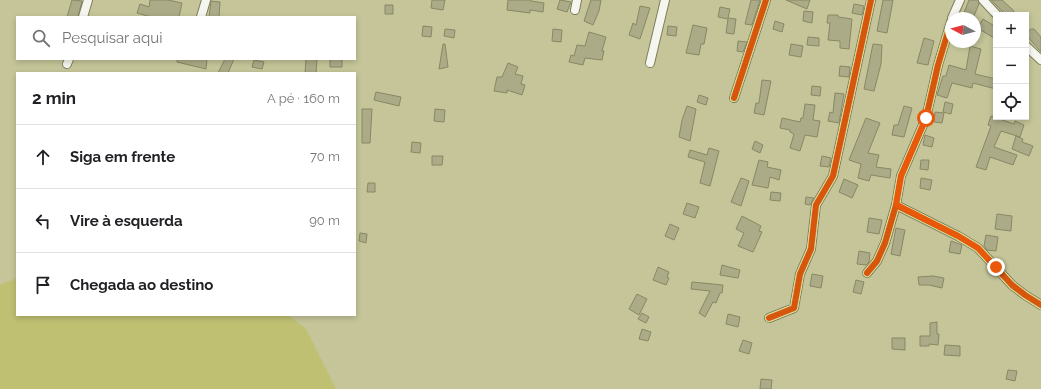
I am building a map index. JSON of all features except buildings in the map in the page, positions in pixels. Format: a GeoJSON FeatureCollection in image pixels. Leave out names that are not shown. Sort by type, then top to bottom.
{"type":"FeatureCollection","features":[{"type":"Feature","properties":{"kind":"street"},"geometry":{"type":"LineString","coordinates":[[83,16],[88,0]]}},
{"type":"Feature","properties":{"kind":"street"},"geometry":{"type":"LineString","coordinates":[[201,16],[206,0]]}},
{"type":"Feature","properties":{"kind":"street"},"geometry":{"type":"LineString","coordinates":[[575,10],[577,0]]}},
{"type":"Feature","properties":{"kind":"street"},"geometry":{"type":"LineString","coordinates":[[650,63],[665,0]]}},
{"type":"Feature","properties":{"kind":"street"},"geometry":{"type":"LineString","coordinates":[[734,98],[766,0]]}},
{"type":"Feature","properties":{"kind":"street"},"geometry":{"type":"LineString","coordinates":[[769,318],[794,308],[800,274],[811,249],[816,205],[832,176],[871,0]]}},
{"type":"Feature","properties":{"kind":"street"},"geometry":{"type":"LineString","coordinates":[[955,12],[960,0]]}},
{"type":"Feature","properties":{"kind":"street"},"geometry":{"type":"LineString","coordinates":[[983,0],[994,12]]}},
{"type":"Feature","properties":{"kind":"street"},"geometry":{"type":"LineString","coordinates":[[867,273],[877,261],[885,243],[896,204],[901,176],[926,118],[945,42]]}},
{"type":"Feature","properties":{"kind":"street"},"geometry":{"type":"LineString","coordinates":[[1028,48],[1041,60]]}},
{"type":"Feature","properties":{"kind":"street"},"geometry":{"type":"LineString","coordinates":[[896,204],[978,248],[1012,285],[1041,305]]}},
{"type":"Feature","properties":{"kind":"shaded area"},"geometry":{"type":"Polygon","coordinates":[[[16,278],[16,316],[289,316],[306,329],[336,389],[0,389],[0,285],[16,278]]]}},
{"type":"Feature","properties":{"kind":"cycle path"},"geometry":{"type":"LineString","coordinates":[[734,98],[766,0]]}},
{"type":"Feature","properties":{"kind":"cycle path"},"geometry":{"type":"LineString","coordinates":[[769,318],[794,308],[800,274],[811,249],[816,205],[833,176],[871,0]]}},
{"type":"Feature","properties":{"kind":"cycle path"},"geometry":{"type":"LineString","coordinates":[[867,273],[877,261],[885,243],[896,205],[901,176],[926,118],[945,42]]}},
{"type":"Feature","properties":{"kind":"cycle path"},"geometry":{"type":"LineString","coordinates":[[896,205],[958,236],[978,248],[1012,285],[1041,305]]}},
{"type":"Feature","properties":{"kind":"route"},"geometry":{"type":"LineString","coordinates":[[926,118],[901,176],[896,204],[978,248],[996,267]]}}]}
